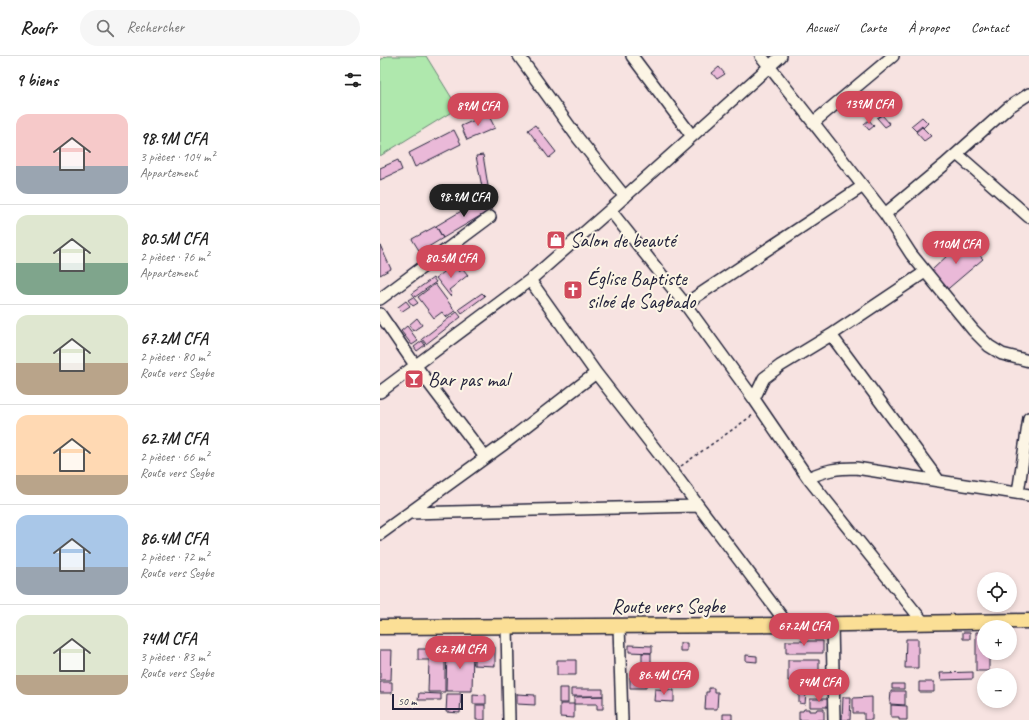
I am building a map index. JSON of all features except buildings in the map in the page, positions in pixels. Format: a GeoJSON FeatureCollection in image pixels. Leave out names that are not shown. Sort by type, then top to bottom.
{"type":"FeatureCollection","features":[{"type":"Feature","properties":{"kind":"main road","name":"Route vers Segbe"},"geometry":{"type":"LineString","coordinates":[[380,627],[788,625],[1029,621]]}},
{"type":"Feature","properties":{"kind":"street"},"geometry":{"type":"LineString","coordinates":[[519,56],[578,138],[625,197]]}},
{"type":"Feature","properties":{"kind":"street"},"geometry":{"type":"LineString","coordinates":[[632,56],[692,136]]}},
{"type":"Feature","properties":{"kind":"street"},"geometry":{"type":"LineString","coordinates":[[761,56],[885,214],[911,254],[973,330],[989,346],[1002,354],[1029,361]]}},
{"type":"Feature","properties":{"kind":"street"},"geometry":{"type":"LineString","coordinates":[[380,392],[530,280],[625,197],[781,56]]}},
{"type":"Feature","properties":{"kind":"street"},"geometry":{"type":"LineString","coordinates":[[814,122],[892,56]]}},
{"type":"Feature","properties":{"kind":"street"},"geometry":{"type":"LineString","coordinates":[[885,214],[957,154],[1009,107],[1029,94]]}},
{"type":"Feature","properties":{"kind":"street"},"geometry":{"type":"LineString","coordinates":[[957,154],[1029,217]]}},
{"type":"Feature","properties":{"kind":"street"},"geometry":{"type":"LineString","coordinates":[[685,304],[863,186]]}},
{"type":"Feature","properties":{"kind":"street"},"geometry":{"type":"LineString","coordinates":[[610,210],[685,304],[754,399],[808,478],[924,623]]}},
{"type":"Feature","properties":{"kind":"street"},"geometry":{"type":"LineString","coordinates":[[380,299],[490,217]]}},
{"type":"Feature","properties":{"kind":"street"},"geometry":{"type":"LineString","coordinates":[[754,399],[764,378],[780,366],[831,335],[925,272]]}},
{"type":"Feature","properties":{"kind":"street"},"geometry":{"type":"LineString","coordinates":[[530,280],[596,373],[673,472],[788,625]]}},
{"type":"Feature","properties":{"kind":"street"},"geometry":{"type":"LineString","coordinates":[[380,314],[415,365],[486,457]]}},
{"type":"Feature","properties":{"kind":"street"},"geometry":{"type":"LineString","coordinates":[[831,335],[939,482]]}},
{"type":"Feature","properties":{"kind":"street"},"geometry":{"type":"LineString","coordinates":[[380,534],[486,457],[596,373]]}},
{"type":"Feature","properties":{"kind":"street"},"geometry":{"type":"LineString","coordinates":[[808,478],[823,471],[835,468],[856,468],[1024,494],[1029,418]]}},
{"type":"Feature","properties":{"kind":"street"},"geometry":{"type":"LineString","coordinates":[[409,513],[698,506]]}},
{"type":"Feature","properties":{"kind":"street"},"geometry":{"type":"LineString","coordinates":[[832,624],[834,720]]}},
{"type":"Feature","properties":{"kind":"street"},"geometry":{"type":"LineString","coordinates":[[619,626],[622,720]]}},
{"type":"Feature","properties":{"kind":"street"},"geometry":{"type":"LineString","coordinates":[[507,627],[509,720]]}},
{"type":"Feature","properties":{"kind":"path"},"geometry":{"type":"LineString","coordinates":[[673,472],[761,409]]}},
{"type":"Feature","properties":{"kind":"green space"},"geometry":{"type":"Polygon","coordinates":[[[387,56],[426,56],[458,108],[380,156],[380,60],[387,56]]]}},
{"type":"Feature","properties":{"kind":"place","name":"Salon de beauté"},"geometry":{"type":"Point","coordinates":[556,240]}},
{"type":"Feature","properties":{"kind":"place","name":"Église Baptiste siloé de Sagbado"},"geometry":{"type":"Point","coordinates":[573,290]}},
{"type":"Feature","properties":{"kind":"place","name":"Bar pas mal"},"geometry":{"type":"Point","coordinates":[414,379]}}]}
